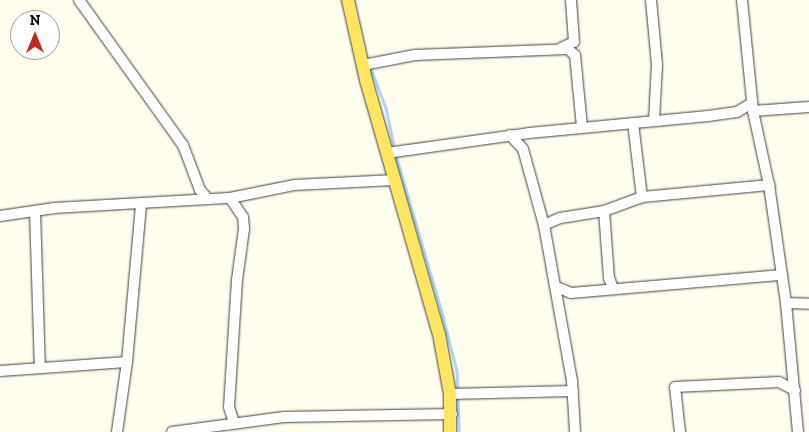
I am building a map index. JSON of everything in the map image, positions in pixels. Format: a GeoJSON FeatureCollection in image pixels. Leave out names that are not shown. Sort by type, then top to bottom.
{"type":"FeatureCollection","features":[{"type":"Feature","properties":{"kind":"main road"},"geometry":{"type":"LineString","coordinates":[[348,0],[363,65],[439,334],[450,394],[452,414],[450,432]]}},
{"type":"Feature","properties":{"kind":"street"},"geometry":{"type":"LineString","coordinates":[[79,0],[183,145],[200,190],[208,200]]}},
{"type":"Feature","properties":{"kind":"street"},"geometry":{"type":"LineString","coordinates":[[571,0],[582,127]]}},
{"type":"Feature","properties":{"kind":"street"},"geometry":{"type":"LineString","coordinates":[[651,0],[657,65],[654,121]]}},
{"type":"Feature","properties":{"kind":"street"},"geometry":{"type":"LineString","coordinates":[[742,0],[753,107],[769,185],[786,303],[798,432]]}},
{"type":"Feature","properties":{"kind":"street"},"geometry":{"type":"LineString","coordinates":[[363,65],[399,56],[574,47]]}},
{"type":"Feature","properties":{"kind":"street"},"geometry":{"type":"LineString","coordinates":[[387,153],[510,135],[737,112],[753,107],[809,107]]}},
{"type":"Feature","properties":{"kind":"street"},"geometry":{"type":"LineString","coordinates":[[633,123],[642,197]]}},
{"type":"Feature","properties":{"kind":"street"},"geometry":{"type":"LineString","coordinates":[[523,149],[529,133]]}},
{"type":"Feature","properties":{"kind":"street"},"geometry":{"type":"LineString","coordinates":[[510,135],[523,149],[544,225],[557,287],[573,391],[575,432]]}},
{"type":"Feature","properties":{"kind":"street"},"geometry":{"type":"LineString","coordinates":[[0,216],[35,210],[230,198],[294,185],[395,180]]}},
{"type":"Feature","properties":{"kind":"street"},"geometry":{"type":"LineString","coordinates":[[544,225],[560,218],[604,211],[642,197],[769,185]]}},
{"type":"Feature","properties":{"kind":"street"},"geometry":{"type":"LineString","coordinates":[[230,198],[243,217],[244,229],[237,280],[229,407],[234,422]]}},
{"type":"Feature","properties":{"kind":"street"},"geometry":{"type":"LineString","coordinates":[[116,432],[127,362],[141,204]]}},
{"type":"Feature","properties":{"kind":"street"},"geometry":{"type":"LineString","coordinates":[[35,210],[40,367]]}},
{"type":"Feature","properties":{"kind":"street"},"geometry":{"type":"LineString","coordinates":[[604,211],[609,278],[613,288]]}},
{"type":"Feature","properties":{"kind":"street"},"geometry":{"type":"LineString","coordinates":[[557,287],[571,293],[613,288],[717,283],[782,275]]}},
{"type":"Feature","properties":{"kind":"street"},"geometry":{"type":"LineString","coordinates":[[786,303],[809,304]]}},
{"type":"Feature","properties":{"kind":"street"},"geometry":{"type":"LineString","coordinates":[[0,371],[127,362]]}},
{"type":"Feature","properties":{"kind":"street"},"geometry":{"type":"LineString","coordinates":[[680,432],[676,387],[779,382],[795,390]]}},
{"type":"Feature","properties":{"kind":"street"},"geometry":{"type":"LineString","coordinates":[[450,394],[573,391]]}},
{"type":"Feature","properties":{"kind":"street"},"geometry":{"type":"LineString","coordinates":[[175,432],[234,422],[284,418],[452,414]]}},
{"type":"Feature","properties":{"kind":"waterway"},"geometry":{"type":"LineString","coordinates":[[370,66],[386,108],[395,150]]}},
{"type":"Feature","properties":{"kind":"waterway"},"geometry":{"type":"LineString","coordinates":[[396,155],[443,316],[457,371],[458,391]]}},
{"type":"Feature","properties":{"kind":"waterway"},"geometry":{"type":"LineString","coordinates":[[458,396],[459,432]]}}]}
